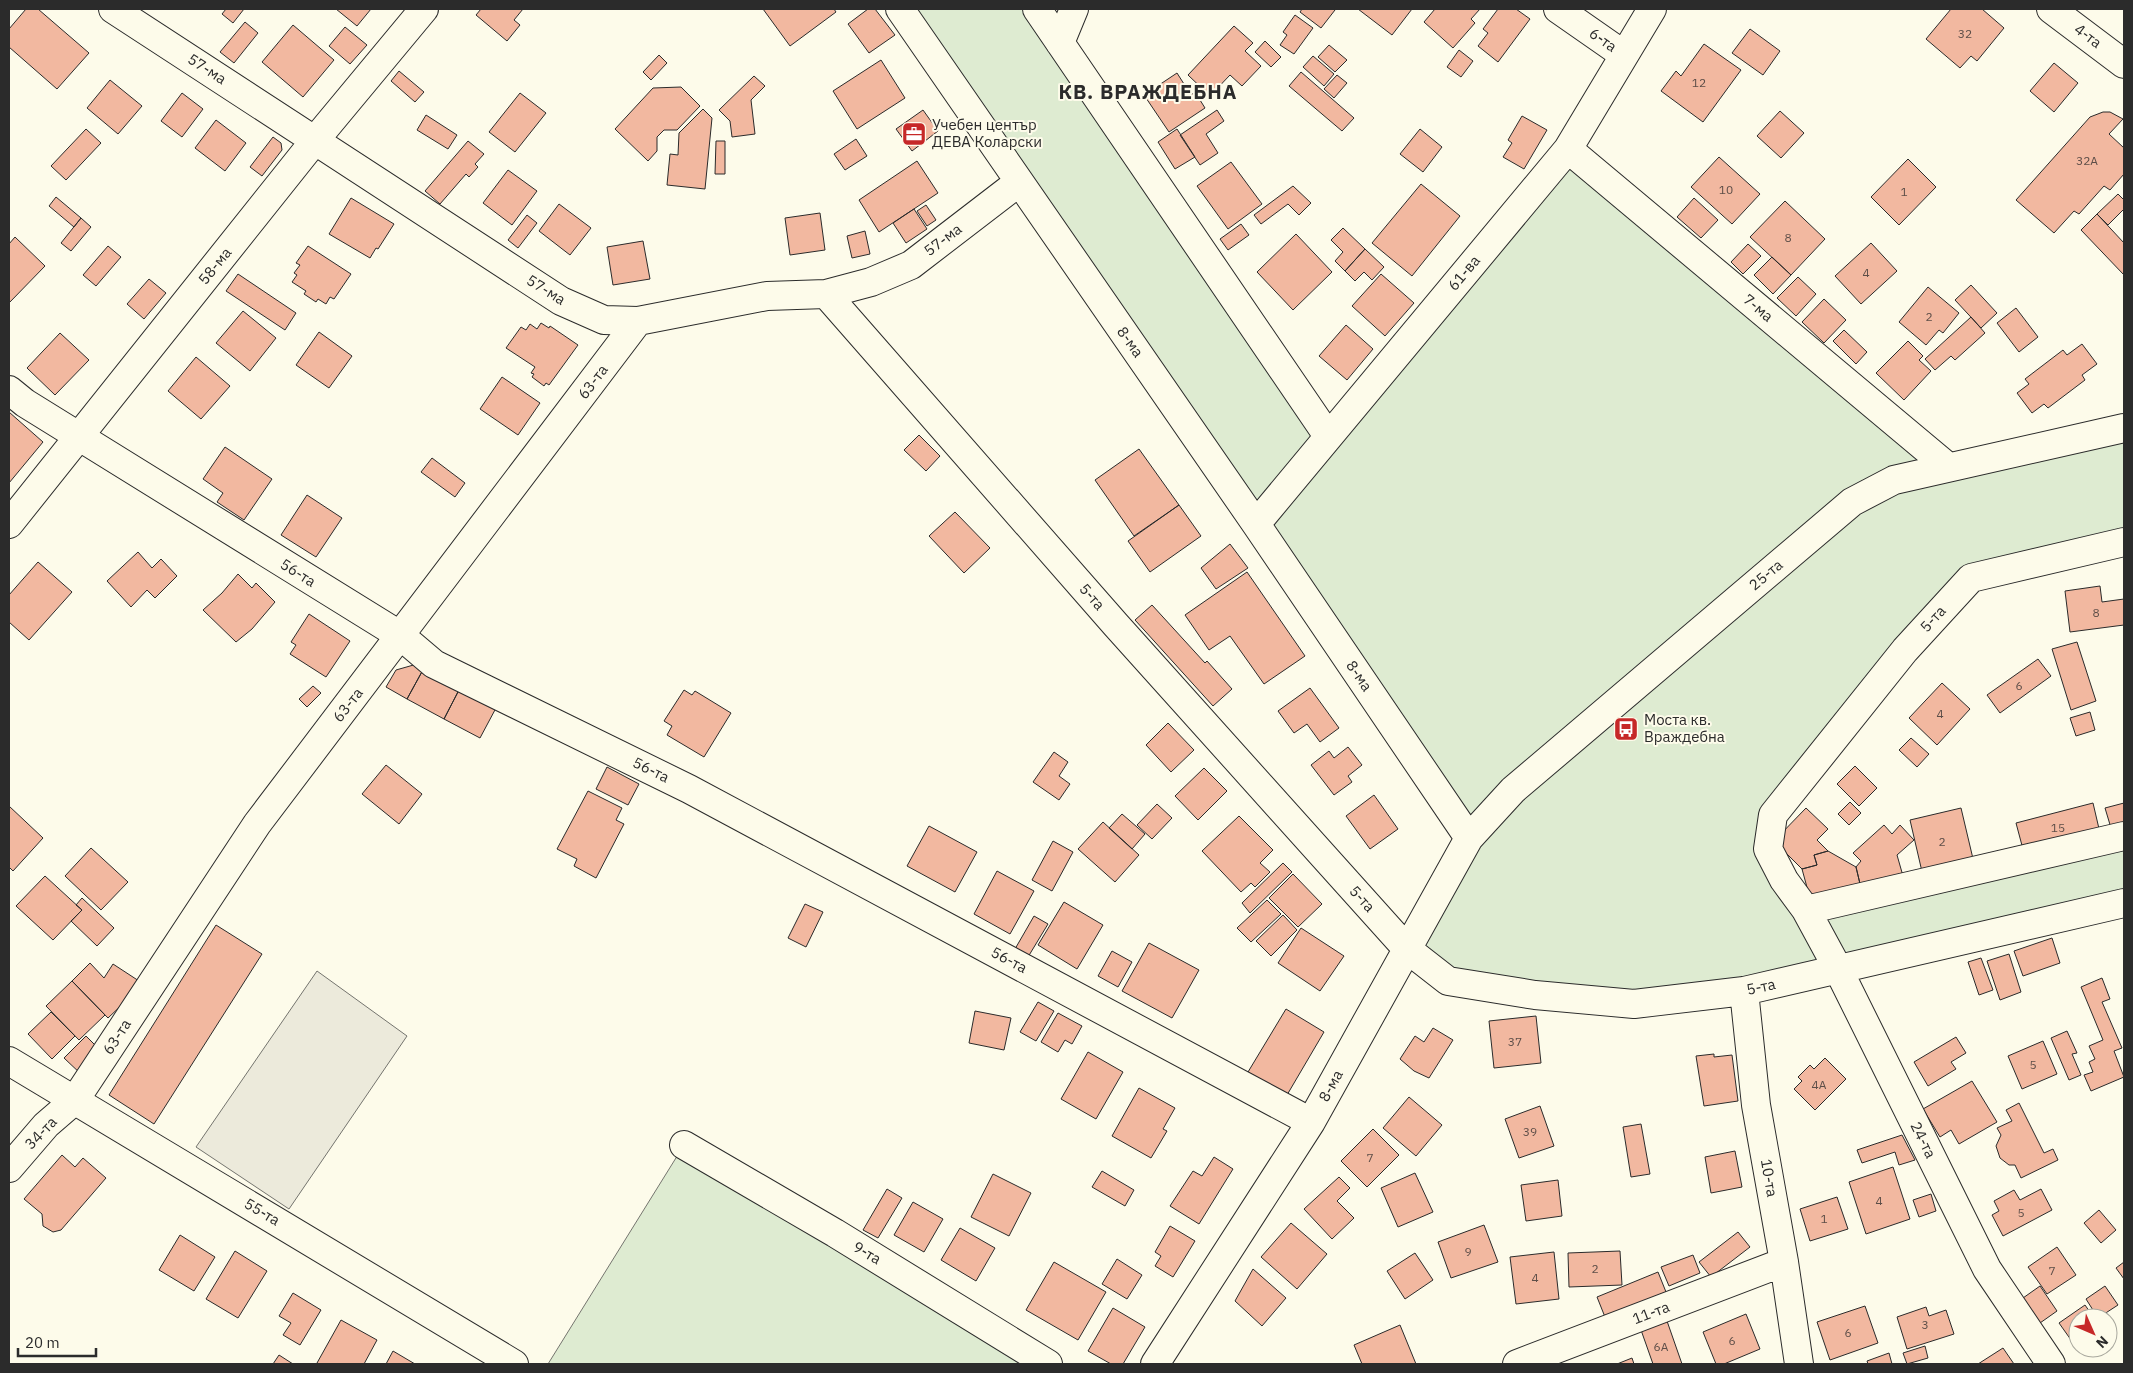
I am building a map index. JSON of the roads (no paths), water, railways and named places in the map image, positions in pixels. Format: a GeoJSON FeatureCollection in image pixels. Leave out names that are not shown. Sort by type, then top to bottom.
{"type":"FeatureCollection","features":[{"type":"Feature","properties":{"kind":"street","name":"57-ма"},"geometry":{"type":"LineString","coordinates":[[113,9],[561,301],[604,320],[638,321],[768,296],[826,294],[871,282],[911,265],[1019,182]]}},
{"type":"Feature","properties":{"kind":"street","name":"58-ма"},"geometry":{"type":"LineString","coordinates":[[9,524],[316,140],[424,9]]}},
{"type":"Feature","properties":{"kind":"street","name":"8-ма"},"geometry":{"type":"LineString","coordinates":[[900,9],[1256,524],[1469,838],[1311,1122],[1155,1364]]}},
{"type":"Feature","properties":{"kind":"street"},"geometry":{"type":"LineString","coordinates":[[1037,9],[1328,436]]}},
{"type":"Feature","properties":{"kind":"street"},"geometry":{"type":"LineString","coordinates":[[1060,43],[1074,9]]}},
{"type":"Feature","properties":{"kind":"street","name":"6-та"},"geometry":{"type":"LineString","coordinates":[[1558,9],[1624,55]]}},
{"type":"Feature","properties":{"kind":"street","name":"61-ва"},"geometry":{"type":"LineString","coordinates":[[1256,524],[1568,149],[1652,9]]}},
{"type":"Feature","properties":{"kind":"street","name":"4-та"},"geometry":{"type":"LineString","coordinates":[[2051,9],[2124,64]]}},
{"type":"Feature","properties":{"kind":"street","name":"7-ма"},"geometry":{"type":"LineString","coordinates":[[1568,149],[1948,467]]}},
{"type":"Feature","properties":{"kind":"street","name":"5-та"},"geometry":{"type":"LineString","coordinates":[[826,294],[1123,632],[1407,949],[1448,981],[1536,995],[1634,1004],[1744,991],[2124,903]]}},
{"type":"Feature","properties":{"kind":"street","name":"63-та"},"geometry":{"type":"LineString","coordinates":[[75,1100],[256,824],[401,636],[638,321]]}},
{"type":"Feature","properties":{"kind":"street","name":"56-та"},"geometry":{"type":"LineString","coordinates":[[9,390],[24,403],[401,636],[434,664],[689,789],[1311,1122]]}},
{"type":"Feature","properties":{"kind":"street","name":"25-та"},"geometry":{"type":"LineString","coordinates":[[1469,838],[1513,790],[1852,502],[1894,480],[2124,428]]}},
{"type":"Feature","properties":{"kind":"street","name":"5-та"},"geometry":{"type":"LineString","coordinates":[[1806,910],[1784,880],[1768,849],[1772,815],[1905,650],[1971,578],[2124,542]]}},
{"type":"Feature","properties":{"kind":"street"},"geometry":{"type":"LineString","coordinates":[[1806,910],[2124,836]]}},
{"type":"Feature","properties":{"kind":"street","name":"24-та"},"geometry":{"type":"LineString","coordinates":[[1806,910],[1838,969],[1987,1269],[2051,1364]]}},
{"type":"Feature","properties":{"kind":"street","name":"10-та"},"geometry":{"type":"LineString","coordinates":[[1744,991],[1756,1105],[1784,1262],[1799,1364]]}},
{"type":"Feature","properties":{"kind":"street","name":"55-та"},"geometry":{"type":"LineString","coordinates":[[9,1061],[514,1364]]}},
{"type":"Feature","properties":{"kind":"street","name":"34-та"},"geometry":{"type":"LineString","coordinates":[[9,1168],[46,1125],[75,1100]]}},
{"type":"Feature","properties":{"kind":"street","name":"9-та"},"geometry":{"type":"LineString","coordinates":[[684,1145],[842,1238],[1048,1364]]}},
{"type":"Feature","properties":{"kind":"street","name":"11-та"},"geometry":{"type":"LineString","coordinates":[[1517,1364],[1784,1262]]}},
{"type":"Feature","properties":{"kind":"place","name":"Учебен център ДЕВА Коларски"},"geometry":{"type":"Point","coordinates":[914,134]}},
{"type":"Feature","properties":{"kind":"place","name":"Моста кв. Враждебна"},"geometry":{"type":"Point","coordinates":[1626,729]}},
{"type":"Feature","properties":{"kind":"district","name":"КВ. ВРАЖДЕБНА"},"geometry":{"type":"Point","coordinates":[1148,92]}}]}
